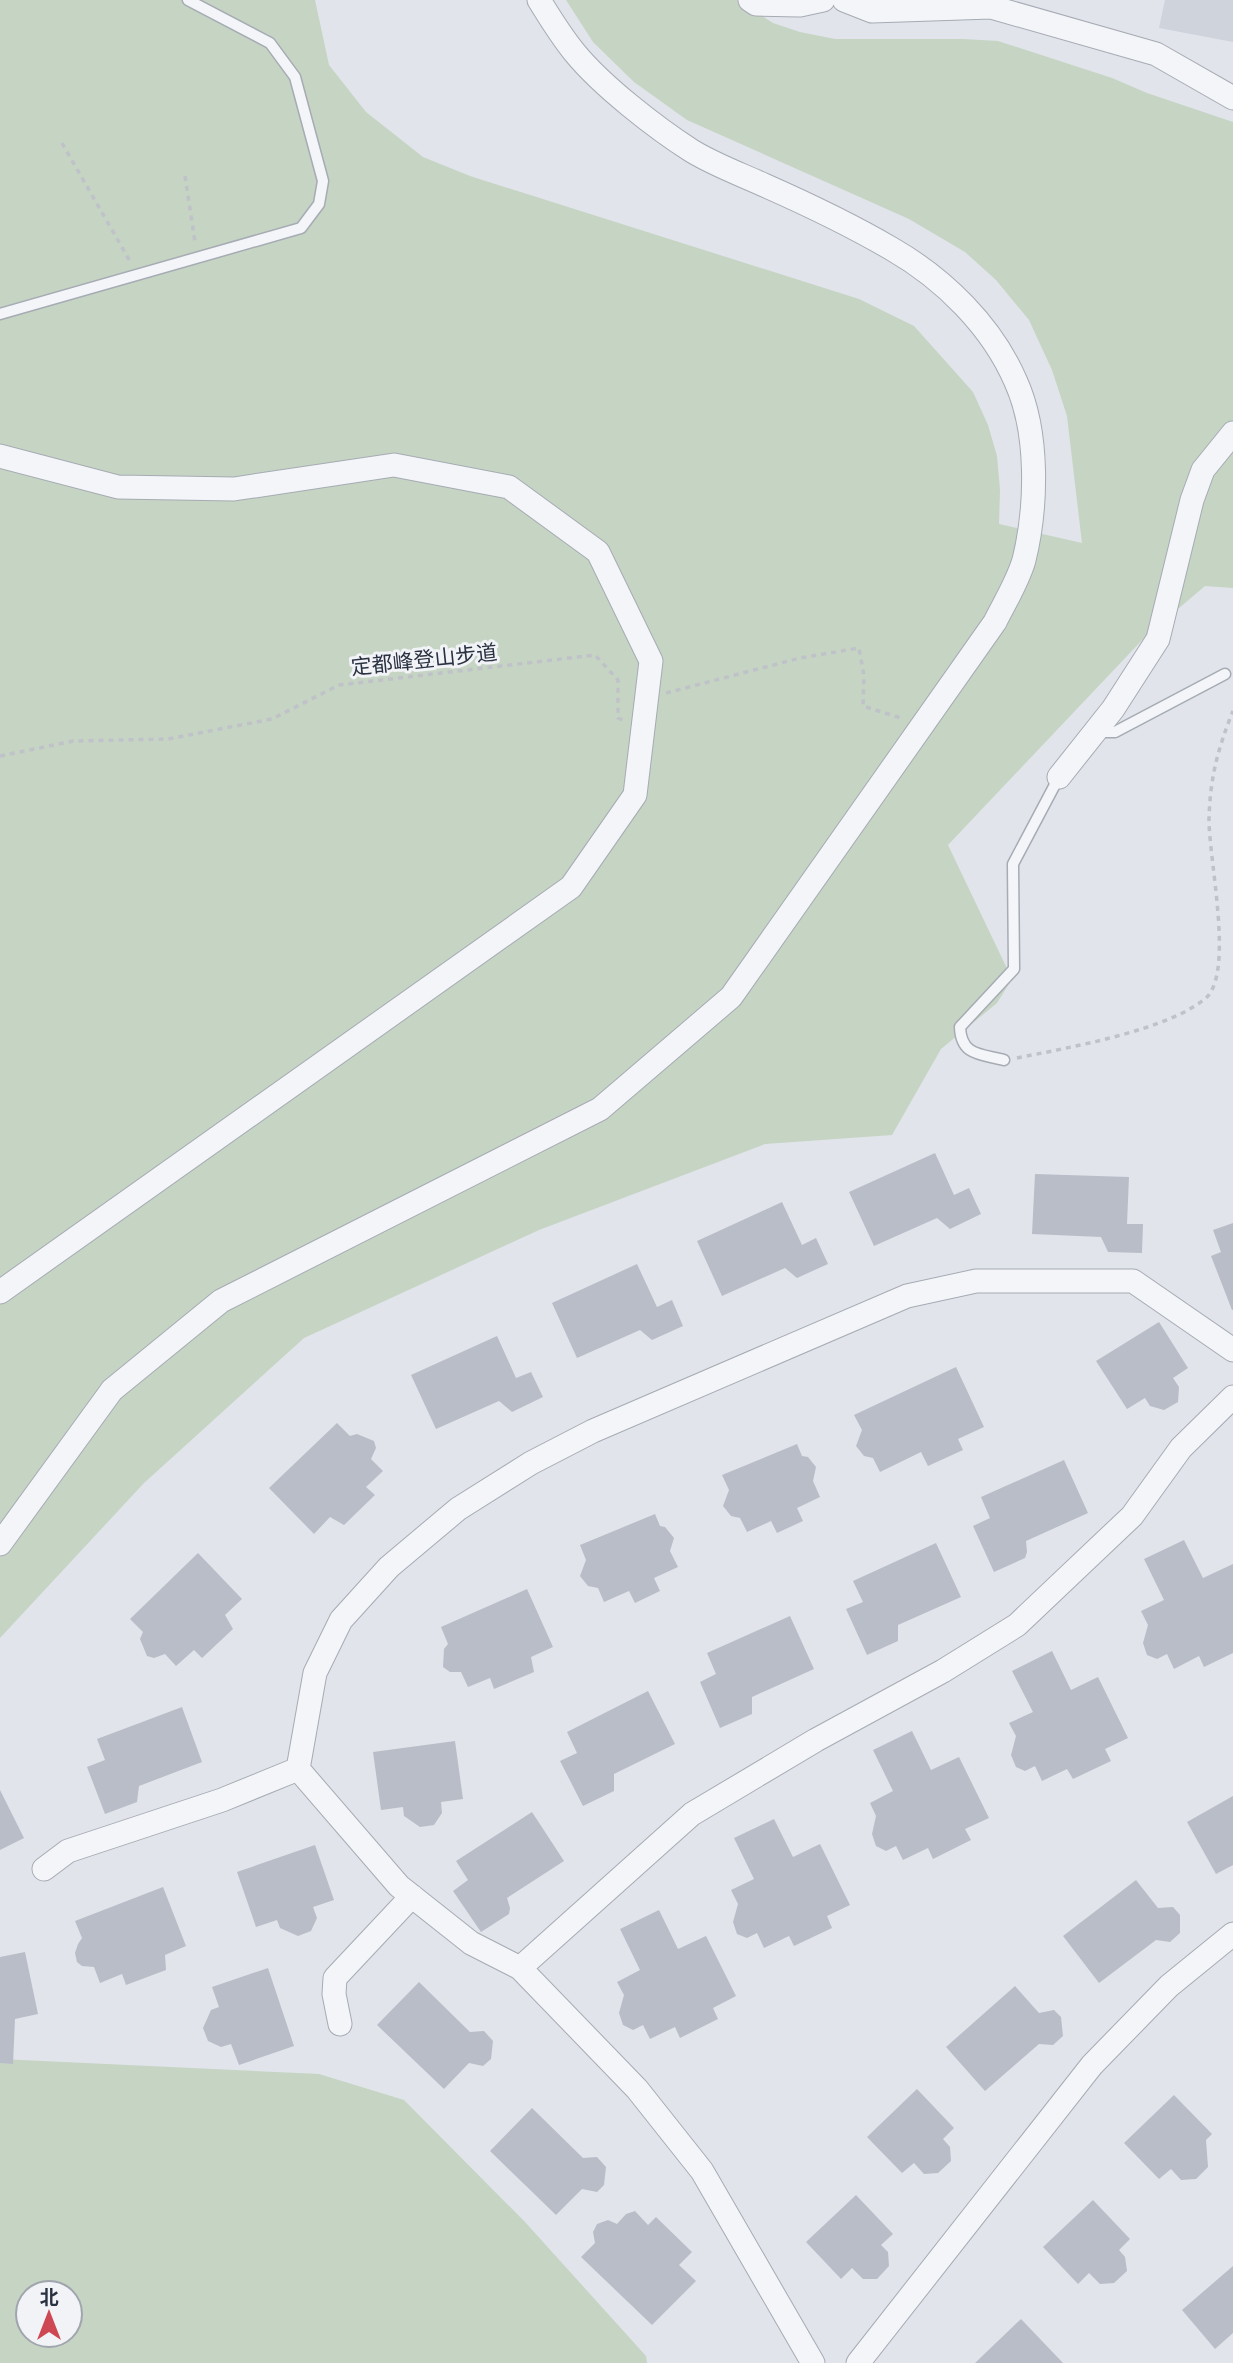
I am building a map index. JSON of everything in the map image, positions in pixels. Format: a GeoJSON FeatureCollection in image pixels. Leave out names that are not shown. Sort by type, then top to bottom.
{"type":"FeatureCollection","features":[{"type":"Feature","properties":{"kind":"street"},"geometry":{"type":"LineString","coordinates":[[0,1544],[112,1390],[221,1301],[600,1109],[731,997],[995,622],[1024,562],[1031,523],[1033,464],[1025,408],[1008,366],[974,317],[944,285],[891,248],[801,202],[715,164],[661,130],[576,54],[539,0]]}},
{"type":"Feature","properties":{"kind":"street"},"geometry":{"type":"LineString","coordinates":[[750,0],[756,4],[800,5],[823,0]]}},
{"type":"Feature","properties":{"kind":"street"},"geometry":{"type":"LineString","coordinates":[[844,0],[872,11],[991,7],[1156,54],[1233,98]]}},
{"type":"Feature","properties":{"kind":"street"},"geometry":{"type":"LineString","coordinates":[[1059,777],[1113,709],[1158,639],[1192,500],[1203,471],[1233,433]]}},
{"type":"Feature","properties":{"kind":"street"},"geometry":{"type":"LineString","coordinates":[[0,456],[118,487],[234,488],[394,465],[509,487],[598,552],[651,661],[635,795],[571,887],[0,1292]]}},
{"type":"Feature","properties":{"kind":"street"},"geometry":{"type":"LineString","coordinates":[[813,2363],[702,2171],[637,2089],[520,1968],[471,1943],[399,1886],[299,1769],[315,1673],[341,1620],[389,1567],[458,1509],[531,1463],[593,1431],[907,1297],[976,1282],[1133,1282],[1233,1350]]}},
{"type":"Feature","properties":{"kind":"street"},"geometry":{"type":"LineString","coordinates":[[520,1968],[692,1814],[816,1740],[943,1671],[1017,1625],[1132,1516],[1181,1448],[1233,1397]]}},
{"type":"Feature","properties":{"kind":"street"},"geometry":{"type":"LineString","coordinates":[[44,1869],[68,1851],[222,1800],[299,1769]]}},
{"type":"Feature","properties":{"kind":"street"},"geometry":{"type":"LineString","coordinates":[[340,2024],[334,1994],[335,1978],[412,1896]]}},
{"type":"Feature","properties":{"kind":"street"},"geometry":{"type":"LineString","coordinates":[[858,2363],[1092,2066],[1169,1986],[1233,1934]]}},
{"type":"Feature","properties":{"kind":"lane"},"geometry":{"type":"LineString","coordinates":[[0,314],[301,228],[319,204],[323,181],[295,77],[270,43],[188,0]]}},
{"type":"Feature","properties":{"kind":"lane"},"geometry":{"type":"LineString","coordinates":[[1094,732],[1115,732],[1225,674]]}},
{"type":"Feature","properties":{"kind":"lane"},"geometry":{"type":"LineString","coordinates":[[1004,1060],[969,1051],[961,1040],[960,1027],[1014,969],[1013,864],[1059,777]]}},
{"type":"Feature","properties":{"kind":"path"},"geometry":{"type":"LineString","coordinates":[[62,143],[137,274]]}},
{"type":"Feature","properties":{"kind":"path"},"geometry":{"type":"LineString","coordinates":[[186,176],[198,258]]}},
{"type":"Feature","properties":{"kind":"path"},"geometry":{"type":"LineString","coordinates":[[647,696],[679,691],[800,658],[859,648],[864,676],[863,706],[923,724]]}},
{"type":"Feature","properties":{"kind":"path","name":"定都峰登山步道"},"geometry":{"type":"LineString","coordinates":[[0,757],[74,741],[168,739],[272,719],[339,685],[595,655],[618,680],[618,718],[643,728]]}},
{"type":"Feature","properties":{"kind":"path"},"geometry":{"type":"LineString","coordinates":[[1004,1060],[1077,1046],[1175,1018],[1209,995],[1222,971],[1223,948],[1209,822],[1211,777],[1233,710]]}},
{"type":"Feature","properties":{"kind":"shaded area"},"geometry":{"type":"Polygon","coordinates":[[[1165,0],[1233,0],[1233,42],[1159,28],[1165,0]]]}},
{"type":"Feature","properties":{"kind":"green space"},"geometry":{"type":"Polygon","coordinates":[[[0,0],[315,0],[329,65],[366,112],[423,157],[470,176],[859,299],[914,326],[973,392],[988,425],[997,456],[999,524],[1082,543],[1067,416],[1052,370],[1029,320],[996,280],[965,252],[909,219],[687,120],[634,82],[593,42],[566,0],[737,0],[773,23],[835,39],[998,41],[1112,78],[1147,93],[1233,122],[1233,588],[1205,586],[1145,637],[948,845],[1012,979],[997,1003],[941,1049],[892,1135],[765,1144],[539,1230],[304,1338],[144,1483],[0,1638],[0,0]]]}},
{"type":"Feature","properties":{"kind":"green space"},"geometry":{"type":"Polygon","coordinates":[[[0,2059],[319,2074],[404,2100],[525,2222],[646,2356],[647,2363],[0,2363],[0,2059]]]}},
{"type":"Feature","properties":{"kind":"building"},"geometry":{"type":"Polygon","coordinates":[[[935,1153],[954,1195],[969,1188],[981,1214],[950,1229],[937,1218],[874,1246],[849,1192],[935,1153]]]}},
{"type":"Feature","properties":{"kind":"building"},"geometry":{"type":"Polygon","coordinates":[[[1035,1174],[1129,1177],[1127,1224],[1143,1224],[1142,1253],[1108,1252],[1101,1237],[1032,1234],[1035,1174]]]}},
{"type":"Feature","properties":{"kind":"building"},"geometry":{"type":"Polygon","coordinates":[[[782,1202],[802,1245],[816,1238],[828,1264],[797,1278],[785,1268],[722,1296],[697,1241],[782,1202]]]}},
{"type":"Feature","properties":{"kind":"building"},"geometry":{"type":"Polygon","coordinates":[[[1233,1223],[1232,1310],[1211,1256],[1221,1252],[1213,1230],[1233,1223]]]}},
{"type":"Feature","properties":{"kind":"building"},"geometry":{"type":"Polygon","coordinates":[[[637,1264],[657,1307],[672,1300],[683,1326],[652,1340],[640,1330],[577,1358],[552,1303],[637,1264]]]}},
{"type":"Feature","properties":{"kind":"building"},"geometry":{"type":"Polygon","coordinates":[[[1159,1322],[1188,1368],[1173,1378],[1179,1387],[1178,1402],[1164,1410],[1150,1406],[1145,1398],[1127,1409],[1096,1361],[1159,1322]]]}},
{"type":"Feature","properties":{"kind":"building"},"geometry":{"type":"Polygon","coordinates":[[[497,1336],[516,1378],[531,1372],[543,1397],[512,1412],[499,1401],[436,1429],[411,1375],[497,1336]]]}},
{"type":"Feature","properties":{"kind":"building"},"geometry":{"type":"Polygon","coordinates":[[[956,1367],[984,1427],[958,1439],[963,1450],[928,1466],[921,1452],[880,1472],[873,1458],[864,1456],[856,1446],[862,1430],[854,1415],[956,1367]]]}},
{"type":"Feature","properties":{"kind":"building"},"geometry":{"type":"Polygon","coordinates":[[[337,1423],[350,1436],[357,1434],[374,1441],[376,1448],[371,1459],[383,1471],[366,1487],[375,1495],[344,1525],[330,1517],[314,1534],[269,1488],[337,1423]]]}},
{"type":"Feature","properties":{"kind":"building"},"geometry":{"type":"Polygon","coordinates":[[[797,1444],[802,1456],[808,1457],[816,1467],[813,1481],[820,1497],[797,1508],[803,1521],[777,1533],[771,1521],[747,1532],[740,1518],[731,1516],[723,1506],[729,1490],[722,1475],[797,1444]]]}},
{"type":"Feature","properties":{"kind":"building"},"geometry":{"type":"Polygon","coordinates":[[[1064,1460],[1088,1513],[1026,1541],[1025,1558],[994,1572],[973,1526],[990,1518],[981,1497],[1064,1460]]]}},
{"type":"Feature","properties":{"kind":"building"},"geometry":{"type":"Polygon","coordinates":[[[655,1514],[660,1526],[665,1527],[674,1538],[670,1551],[678,1567],[654,1578],[660,1591],[635,1603],[629,1591],[604,1602],[598,1588],[588,1586],[580,1576],[586,1560],[580,1545],[655,1514]]]}},
{"type":"Feature","properties":{"kind":"building"},"geometry":{"type":"Polygon","coordinates":[[[1184,1540],[1203,1578],[1233,1564],[1233,1653],[1204,1667],[1199,1656],[1174,1669],[1167,1654],[1157,1659],[1147,1655],[1143,1643],[1148,1625],[1141,1611],[1164,1600],[1144,1559],[1184,1540]]]}},
{"type":"Feature","properties":{"kind":"building"},"geometry":{"type":"Polygon","coordinates":[[[936,1543],[961,1597],[898,1625],[898,1641],[867,1655],[846,1609],[863,1602],[853,1581],[936,1543]]]}},
{"type":"Feature","properties":{"kind":"building"},"geometry":{"type":"Polygon","coordinates":[[[198,1553],[242,1599],[225,1615],[233,1629],[202,1658],[194,1650],[176,1666],[165,1654],[154,1658],[147,1656],[140,1639],[143,1632],[130,1619],[198,1553]]]}},
{"type":"Feature","properties":{"kind":"building"},"geometry":{"type":"Polygon","coordinates":[[[527,1589],[553,1647],[531,1657],[534,1672],[494,1689],[490,1678],[468,1687],[461,1672],[450,1672],[443,1667],[444,1649],[448,1644],[441,1627],[527,1589]]]}},
{"type":"Feature","properties":{"kind":"building"},"geometry":{"type":"Polygon","coordinates":[[[790,1616],[814,1669],[752,1697],[752,1714],[720,1728],[700,1682],[716,1674],[707,1653],[790,1616]]]}},
{"type":"Feature","properties":{"kind":"building"},"geometry":{"type":"Polygon","coordinates":[[[1052,1651],[1071,1690],[1098,1677],[1128,1738],[1105,1749],[1111,1761],[1073,1779],[1067,1769],[1042,1781],[1035,1766],[1025,1771],[1016,1767],[1011,1755],[1016,1736],[1009,1723],[1033,1712],[1012,1671],[1052,1651]]]}},
{"type":"Feature","properties":{"kind":"building"},"geometry":{"type":"Polygon","coordinates":[[[648,1691],[675,1744],[614,1774],[614,1791],[583,1806],[560,1761],[577,1753],[567,1732],[648,1691]]]}},
{"type":"Feature","properties":{"kind":"building"},"geometry":{"type":"Polygon","coordinates":[[[182,1707],[202,1762],[139,1786],[137,1802],[105,1814],[87,1767],[105,1760],[97,1739],[182,1707]]]}},
{"type":"Feature","properties":{"kind":"building"},"geometry":{"type":"Polygon","coordinates":[[[912,1731],[931,1770],[959,1757],[989,1818],[965,1829],[971,1840],[933,1859],[928,1848],[903,1860],[896,1846],[886,1851],[876,1846],[872,1834],[876,1816],[870,1803],[893,1791],[873,1750],[912,1731]]]}},
{"type":"Feature","properties":{"kind":"building"},"geometry":{"type":"Polygon","coordinates":[[[455,1741],[463,1799],[441,1802],[442,1813],[434,1825],[420,1827],[404,1816],[403,1807],[381,1810],[373,1752],[455,1741]]]}},
{"type":"Feature","properties":{"kind":"building"},"geometry":{"type":"Polygon","coordinates":[[[0,1790],[24,1838],[0,1850],[0,1790]]]}},
{"type":"Feature","properties":{"kind":"building"},"geometry":{"type":"Polygon","coordinates":[[[1233,1796],[1233,1865],[1216,1874],[1187,1822],[1233,1796]]]}},
{"type":"Feature","properties":{"kind":"building"},"geometry":{"type":"Polygon","coordinates":[[[532,1812],[564,1861],[507,1898],[509,1914],[481,1932],[453,1891],[468,1880],[456,1861],[532,1812]]]}},
{"type":"Feature","properties":{"kind":"building"},"geometry":{"type":"Polygon","coordinates":[[[774,1819],[793,1857],[820,1844],[850,1905],[827,1916],[832,1928],[794,1946],[789,1936],[764,1948],[757,1933],[747,1938],[737,1934],[733,1922],[738,1904],[731,1890],[754,1879],[734,1838],[774,1819]]]}},
{"type":"Feature","properties":{"kind":"building"},"geometry":{"type":"Polygon","coordinates":[[[315,1845],[334,1900],[313,1907],[317,1918],[311,1931],[298,1936],[280,1928],[277,1920],[256,1927],[237,1872],[315,1845]]]}},
{"type":"Feature","properties":{"kind":"building"},"geometry":{"type":"Polygon","coordinates":[[[1136,1880],[1158,1908],[1173,1907],[1180,1915],[1180,1933],[1170,1942],[1156,1940],[1099,1983],[1063,1936],[1136,1880]]]}},
{"type":"Feature","properties":{"kind":"building"},"geometry":{"type":"Polygon","coordinates":[[[163,1887],[186,1946],[165,1955],[166,1970],[126,1985],[122,1974],[100,1983],[94,1967],[82,1966],[77,1962],[75,1953],[82,1938],[75,1921],[163,1887]]]}},
{"type":"Feature","properties":{"kind":"building"},"geometry":{"type":"Polygon","coordinates":[[[659,1910],[678,1949],[706,1936],[736,1996],[713,2008],[718,2019],[680,2038],[675,2027],[650,2039],[643,2025],[633,2030],[623,2025],[619,2013],[624,1995],[617,1982],[640,1970],[620,1929],[659,1910]]]}},
{"type":"Feature","properties":{"kind":"building"},"geometry":{"type":"Polygon","coordinates":[[[25,1952],[38,2014],[15,2019],[13,2064],[0,2063],[0,1957],[25,1952]]]}},
{"type":"Feature","properties":{"kind":"building"},"geometry":{"type":"Polygon","coordinates":[[[268,1968],[294,2046],[239,2065],[231,2044],[221,2047],[208,2041],[203,2028],[211,2010],[219,2007],[212,1987],[268,1968]]]}},
{"type":"Feature","properties":{"kind":"building"},"geometry":{"type":"Polygon","coordinates":[[[419,1982],[470,2032],[484,2031],[493,2041],[491,2059],[483,2066],[469,2063],[444,2089],[377,2025],[419,1982]]]}},
{"type":"Feature","properties":{"kind":"building"},"geometry":{"type":"Polygon","coordinates":[[[1015,1986],[1039,2013],[1054,2010],[1061,2017],[1063,2036],[1053,2045],[1039,2044],[985,2091],[946,2047],[1015,1986]]]}},
{"type":"Feature","properties":{"kind":"building"},"geometry":{"type":"Polygon","coordinates":[[[917,2089],[954,2128],[943,2139],[950,2147],[951,2161],[938,2173],[924,2174],[914,2163],[902,2173],[867,2137],[917,2089]]]}},
{"type":"Feature","properties":{"kind":"building"},"geometry":{"type":"Polygon","coordinates":[[[1174,2095],[1212,2134],[1206,2140],[1208,2167],[1196,2179],[1181,2180],[1171,2169],[1159,2179],[1124,2143],[1174,2095]]]}},
{"type":"Feature","properties":{"kind":"building"},"geometry":{"type":"Polygon","coordinates":[[[532,2108],[583,2158],[597,2157],[606,2167],[604,2185],[597,2192],[582,2189],[556,2215],[490,2151],[532,2108]]]}},
{"type":"Feature","properties":{"kind":"building"},"geometry":{"type":"Polygon","coordinates":[[[856,2195],[893,2234],[881,2245],[888,2252],[889,2266],[877,2279],[863,2279],[852,2268],[841,2279],[806,2242],[856,2195]]]}},
{"type":"Feature","properties":{"kind":"building"},"geometry":{"type":"Polygon","coordinates":[[[1093,2200],[1130,2239],[1119,2250],[1125,2257],[1127,2271],[1114,2283],[1100,2284],[1089,2273],[1078,2284],[1043,2247],[1093,2200]]]}},
{"type":"Feature","properties":{"kind":"building"},"geometry":{"type":"Polygon","coordinates":[[[635,2211],[648,2225],[656,2217],[692,2252],[679,2265],[696,2281],[652,2325],[581,2257],[595,2243],[593,2232],[597,2224],[608,2220],[617,2224],[626,2214],[635,2211]]]}},
{"type":"Feature","properties":{"kind":"building"},"geometry":{"type":"Polygon","coordinates":[[[1233,2266],[1233,2333],[1215,2349],[1182,2310],[1233,2266]]]}},
{"type":"Feature","properties":{"kind":"building"},"geometry":{"type":"Polygon","coordinates":[[[1021,2319],[1063,2363],[975,2363],[1021,2319]]]}}]}
